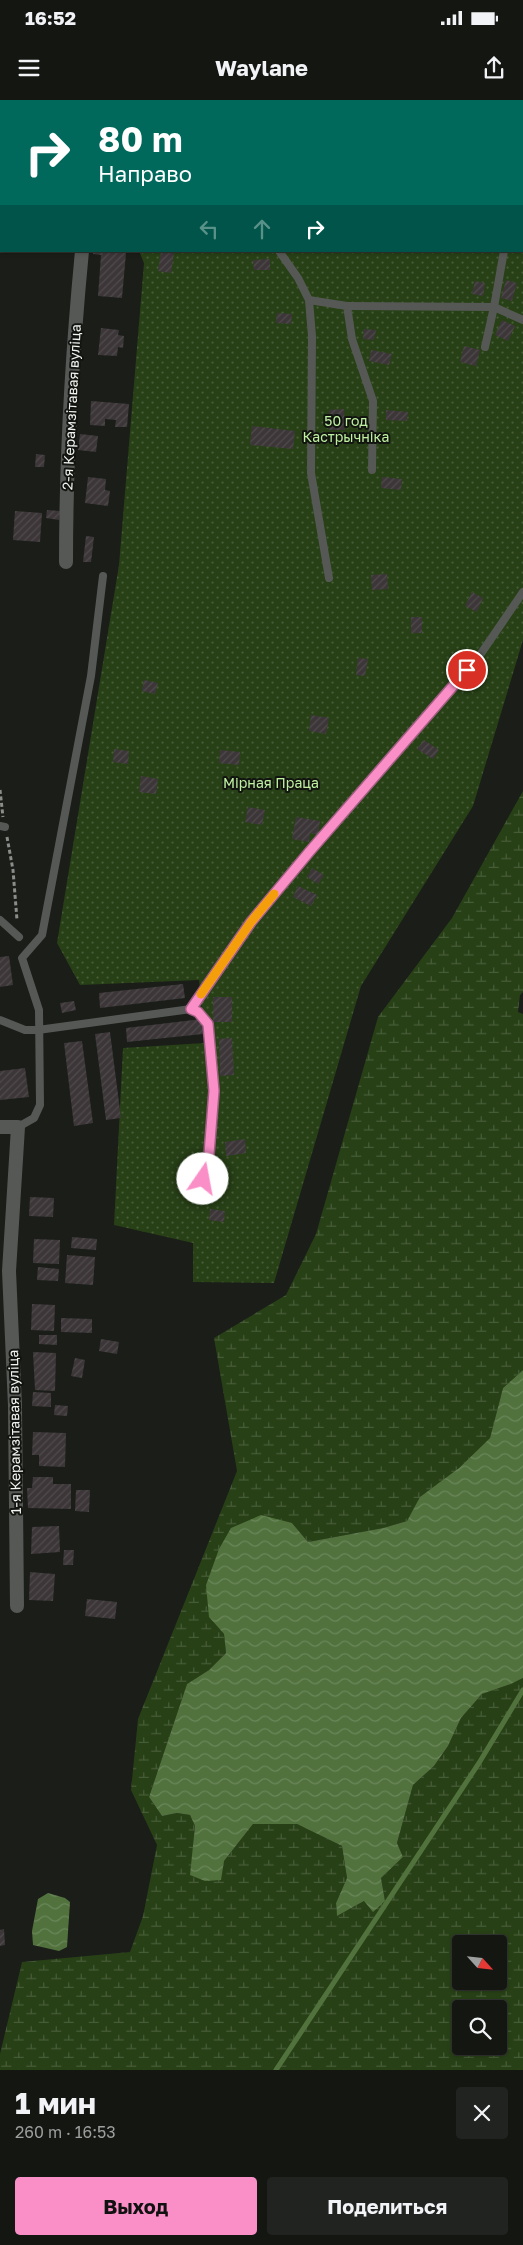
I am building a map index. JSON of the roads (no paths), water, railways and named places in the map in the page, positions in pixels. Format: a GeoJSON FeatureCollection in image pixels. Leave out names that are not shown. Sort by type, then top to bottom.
{"type":"FeatureCollection","features":[{"type":"Feature","properties":{"kind":"street","name":"2-я Керамзітавая вуліца"},"geometry":{"type":"LineString","coordinates":[[66,562],[66,463],[73,348],[82,252]]}},
{"type":"Feature","properties":{"kind":"street"},"geometry":{"type":"LineString","coordinates":[[0,1128],[18,1127]]}},
{"type":"Feature","properties":{"kind":"street","name":"1-я Керамзітавая вуліца"},"geometry":{"type":"LineString","coordinates":[[17,1606],[15,1406],[9,1271],[18,1127]]}},
{"type":"Feature","properties":{"kind":"lane"},"geometry":{"type":"LineString","coordinates":[[280,252],[298,278],[309,300],[312,336],[311,473],[329,578]]}},
{"type":"Feature","properties":{"kind":"lane"},"geometry":{"type":"LineString","coordinates":[[485,347],[504,252]]}},
{"type":"Feature","properties":{"kind":"lane"},"geometry":{"type":"LineString","coordinates":[[309,300],[347,306],[494,308],[523,320]]}},
{"type":"Feature","properties":{"kind":"lane"},"geometry":{"type":"LineString","coordinates":[[347,306],[352,339],[373,401],[372,470]]}},
{"type":"Feature","properties":{"kind":"lane"},"geometry":{"type":"LineString","coordinates":[[18,1127],[34,1118],[40,1105],[39,1010],[22,958],[42,935],[92,676],[103,576]]}},
{"type":"Feature","properties":{"kind":"lane"},"geometry":{"type":"LineString","coordinates":[[191,1009],[251,922],[480,655],[523,592]]}},
{"type":"Feature","properties":{"kind":"lane"},"geometry":{"type":"LineString","coordinates":[[0,920],[19,937]]}},
{"type":"Feature","properties":{"kind":"lane"},"geometry":{"type":"LineString","coordinates":[[0,1020],[25,1030],[38,1030],[191,1009],[198,1012],[208,1024],[214,1091],[209,1154],[203,1179]]}},
{"type":"Feature","properties":{"kind":"water"},"geometry":{"type":"Polygon","coordinates":[[[523,1370],[523,1678],[482,1694],[461,1718],[448,1746],[434,1766],[413,1785],[397,1843],[403,1857],[381,1878],[385,1901],[373,1912],[364,1901],[337,1916],[336,1903],[347,1878],[342,1846],[297,1824],[253,1824],[224,1861],[221,1880],[205,1881],[190,1875],[195,1826],[190,1815],[177,1813],[162,1816],[149,1797],[187,1684],[209,1670],[226,1653],[224,1634],[209,1617],[206,1585],[219,1549],[231,1528],[261,1515],[292,1523],[308,1542],[383,1528],[407,1521],[420,1497],[459,1468],[490,1438],[503,1388],[523,1370]]]}},
{"type":"Feature","properties":{"kind":"water"},"geometry":{"type":"Polygon","coordinates":[[[48,1893],[65,1898],[70,1902],[67,1947],[59,1951],[33,1945],[32,1931],[38,1899],[48,1893]]]}},
{"type":"Feature","properties":{"kind":"waterway"},"geometry":{"type":"LineString","coordinates":[[276,2070],[479,1763],[523,1690]]}},
{"type":"Feature","properties":{"kind":"park label","name":"50 год Кастрычніка"},"geometry":{"type":"Point","coordinates":[346,428]}},
{"type":"Feature","properties":{"kind":"park label","name":"Мірная Праца"},"geometry":{"type":"Point","coordinates":[271,782]}}]}
